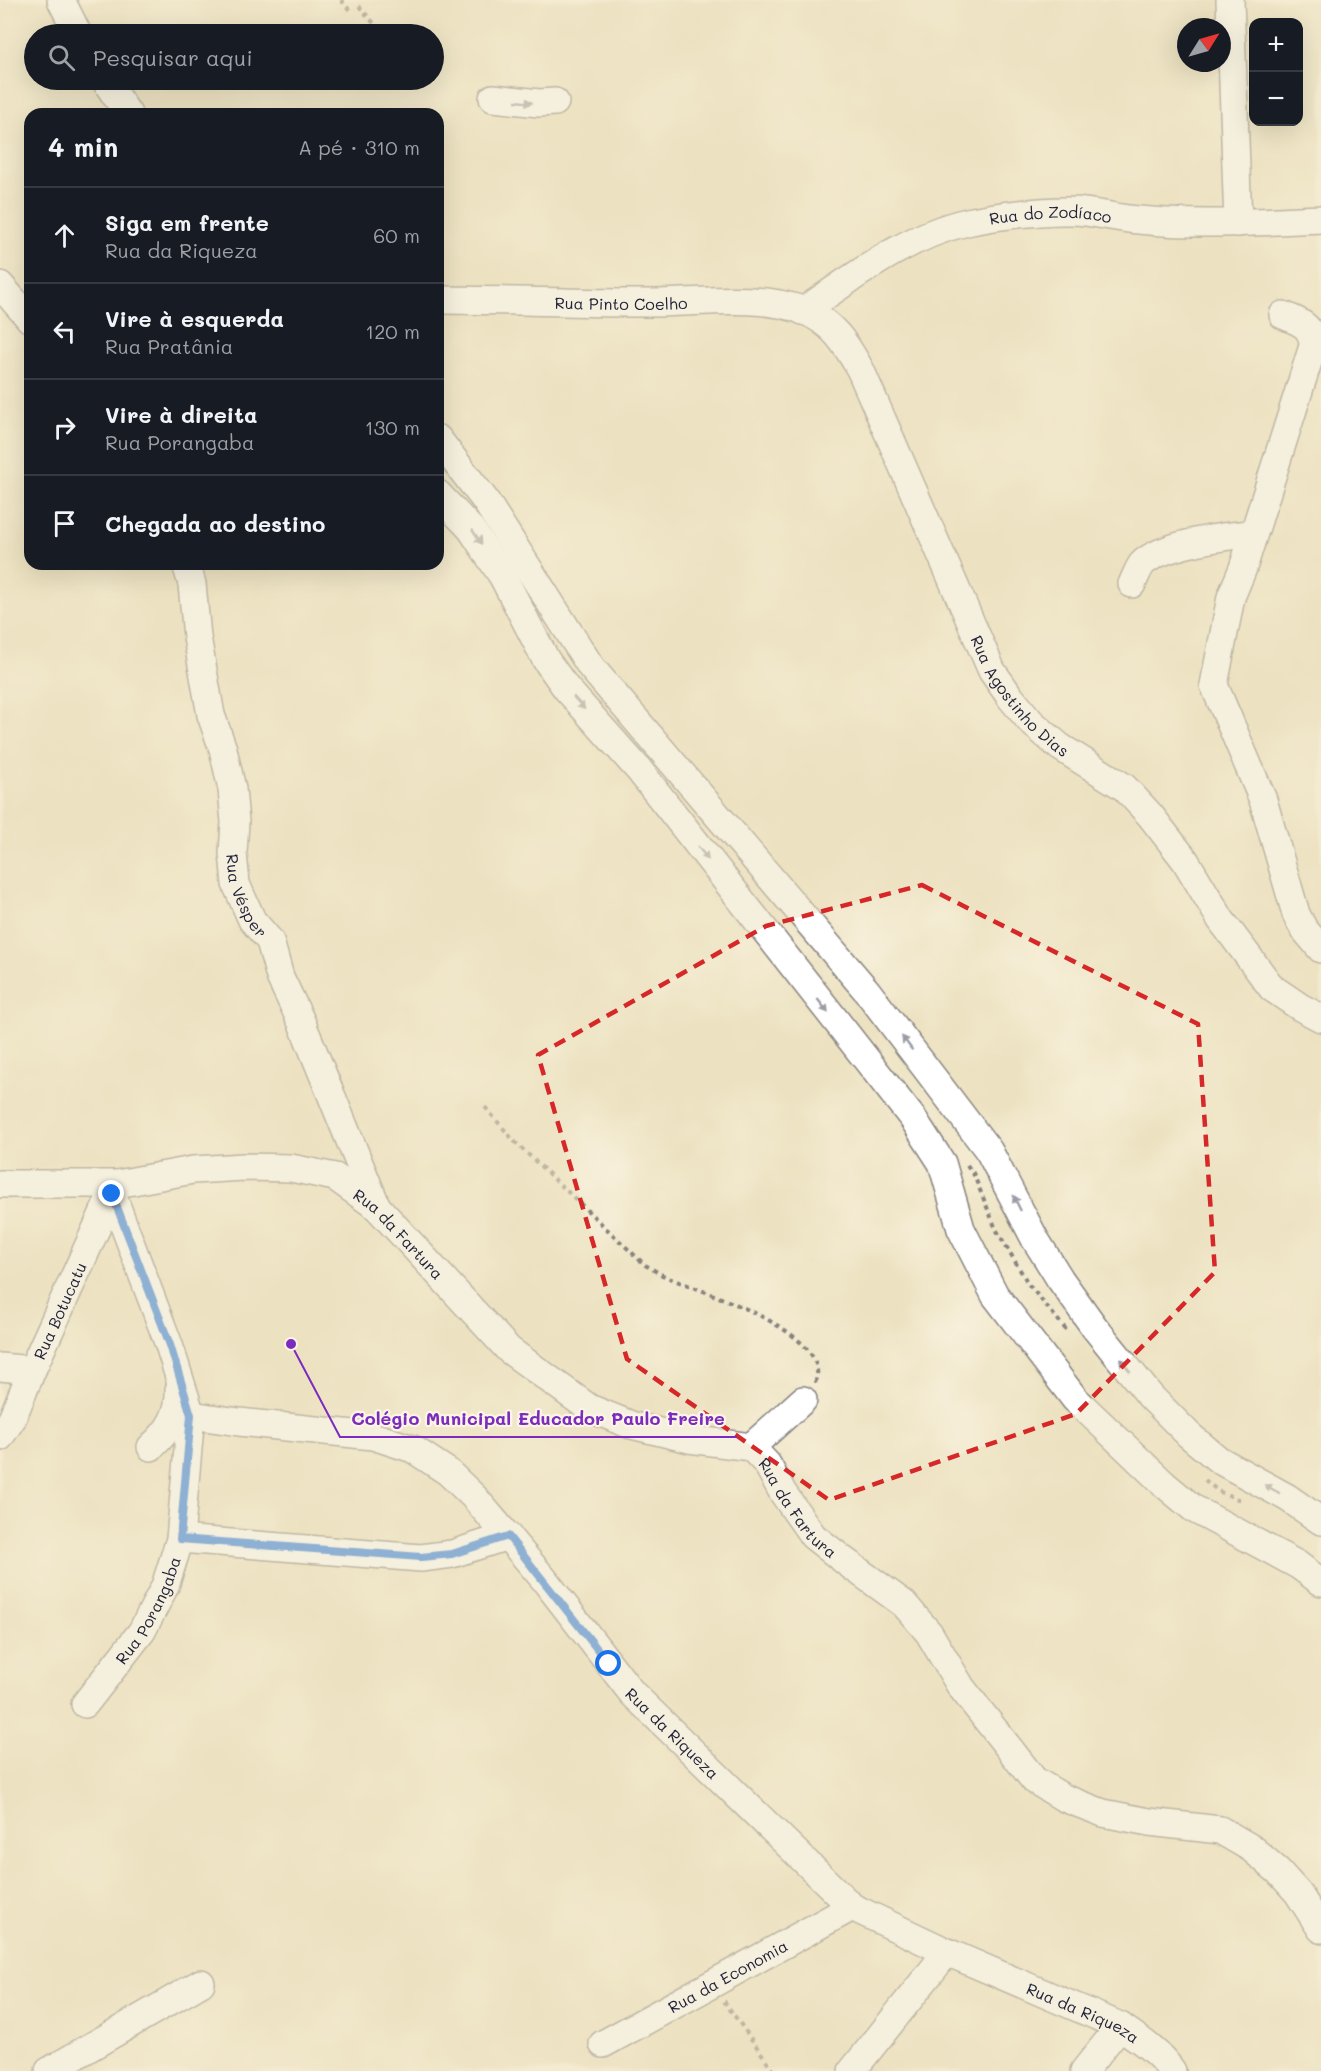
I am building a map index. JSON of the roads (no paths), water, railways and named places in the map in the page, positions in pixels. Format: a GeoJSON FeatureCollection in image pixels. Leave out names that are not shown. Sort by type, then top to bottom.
{"type":"FeatureCollection","features":[{"type":"Feature","properties":{"kind":"street"},"geometry":{"type":"LineString","coordinates":[[61,0],[73,24]]}},
{"type":"Feature","properties":{"kind":"street"},"geometry":{"type":"LineString","coordinates":[[1230,0],[1238,223]]}},
{"type":"Feature","properties":{"kind":"street"},"geometry":{"type":"LineString","coordinates":[[112,90],[124,108]]}},
{"type":"Feature","properties":{"kind":"street"},"geometry":{"type":"LineString","coordinates":[[493,98],[539,103],[555,102]]}},
{"type":"Feature","properties":{"kind":"street","name":"Rua do Zodíaco"},"geometry":{"type":"LineString","coordinates":[[803,310],[882,259],[923,237],[966,222],[1071,211],[1138,220],[1238,223],[1321,219]]}},
{"type":"Feature","properties":{"kind":"street"},"geometry":{"type":"LineString","coordinates":[[0,285],[24,312]]}},
{"type":"Feature","properties":{"kind":"street","name":"Rua Pinto Coelho"},"geometry":{"type":"LineString","coordinates":[[444,300],[772,303],[803,310]]}},
{"type":"Feature","properties":{"kind":"street","name":"Rua Agostinho Dias"},"geometry":{"type":"LineString","coordinates":[[803,310],[824,322],[844,341],[861,371],[992,671],[1011,698],[1031,722],[1060,747],[1124,787],[1150,815],[1185,860],[1221,920],[1272,988],[1300,1007],[1321,1017]]}},
{"type":"Feature","properties":{"kind":"street"},"geometry":{"type":"LineString","coordinates":[[1283,315],[1303,323],[1309,329],[1313,336],[1313,346],[1243,568],[1231,597],[1214,685],[1263,800],[1296,914],[1304,929],[1321,949]]}},
{"type":"Feature","properties":{"kind":"street"},"geometry":{"type":"LineString","coordinates":[[444,447],[485,500],[591,667],[867,991],[989,1151],[1035,1239],[1060,1279],[1095,1328],[1150,1397],[1188,1436],[1219,1460],[1288,1498],[1321,1521]]}},
{"type":"Feature","properties":{"kind":"street"},"geometry":{"type":"LineString","coordinates":[[444,500],[471,529],[503,577],[546,660],[566,688],[639,770],[914,1120],[942,1163],[961,1229],[995,1294],[1075,1399],[1164,1484],[1194,1509],[1298,1565],[1321,1582]]}},
{"type":"Feature","properties":{"kind":"street"},"geometry":{"type":"LineString","coordinates":[[1132,584],[1141,564],[1167,549],[1253,534]]}},
{"type":"Feature","properties":{"kind":"street","name":"Rua Vésper"},"geometry":{"type":"LineString","coordinates":[[188,570],[192,584],[196,636],[211,716],[223,749],[232,789],[235,822],[232,853],[236,884],[252,920],[270,941],[280,977],[301,1021],[377,1207]]}},
{"type":"Feature","properties":{"kind":"street","name":"Rua da Fartura"},"geometry":{"type":"LineString","coordinates":[[0,1184],[114,1189],[193,1170],[244,1167],[291,1168],[335,1177],[377,1207],[508,1350],[589,1408],[631,1425],[690,1439],[751,1447],[767,1464],[783,1493],[813,1536],[904,1604],[929,1633],[961,1687],[1034,1780],[1064,1798],[1103,1813],[1149,1822],[1220,1830],[1251,1848],[1278,1870],[1298,1893],[1321,1929]]}},
{"type":"Feature","properties":{"kind":"street","name":"Rua Botucatu"},"geometry":{"type":"LineString","coordinates":[[0,1437],[12,1419],[114,1189]]}},
{"type":"Feature","properties":{"kind":"street","name":"Rua Porangaba"},"geometry":{"type":"LineString","coordinates":[[85,1704],[142,1631],[165,1586],[180,1539],[191,1415],[179,1374],[114,1189]]}},
{"type":"Feature","properties":{"kind":"street"},"geometry":{"type":"LineString","coordinates":[[0,1367],[32,1370]]}},
{"type":"Feature","properties":{"kind":"street"},"geometry":{"type":"LineString","coordinates":[[151,1447],[164,1436],[172,1424],[180,1402],[179,1374]]}},
{"type":"Feature","properties":{"kind":"street"},"geometry":{"type":"LineString","coordinates":[[751,1447],[803,1400]]}},
{"type":"Feature","properties":{"kind":"street","name":"Rua da Riqueza"},"geometry":{"type":"LineString","coordinates":[[191,1415],[373,1436],[413,1449],[448,1472],[474,1497],[508,1536],[632,1693],[852,1907],[947,1952],[1120,2026],[1145,2043],[1172,2071]]}},
{"type":"Feature","properties":{"kind":"street"},"geometry":{"type":"LineString","coordinates":[[180,1539],[421,1557],[452,1554],[508,1536]]}},
{"type":"Feature","properties":{"kind":"street","name":"Rua da Economia"},"geometry":{"type":"LineString","coordinates":[[603,2044],[852,1907]]}},
{"type":"Feature","properties":{"kind":"street"},"geometry":{"type":"LineString","coordinates":[[852,2071],[947,1952]]}},
{"type":"Feature","properties":{"kind":"street"},"geometry":{"type":"LineString","coordinates":[[49,2071],[201,1983]]}},
{"type":"Feature","properties":{"kind":"street"},"geometry":{"type":"LineString","coordinates":[[1084,2071],[1120,2026]]}},
{"type":"Feature","properties":{"kind":"place","name":"Colégio Municipal Educador Paulo Freire"},"geometry":{"type":"Point","coordinates":[291,1344]}}]}
